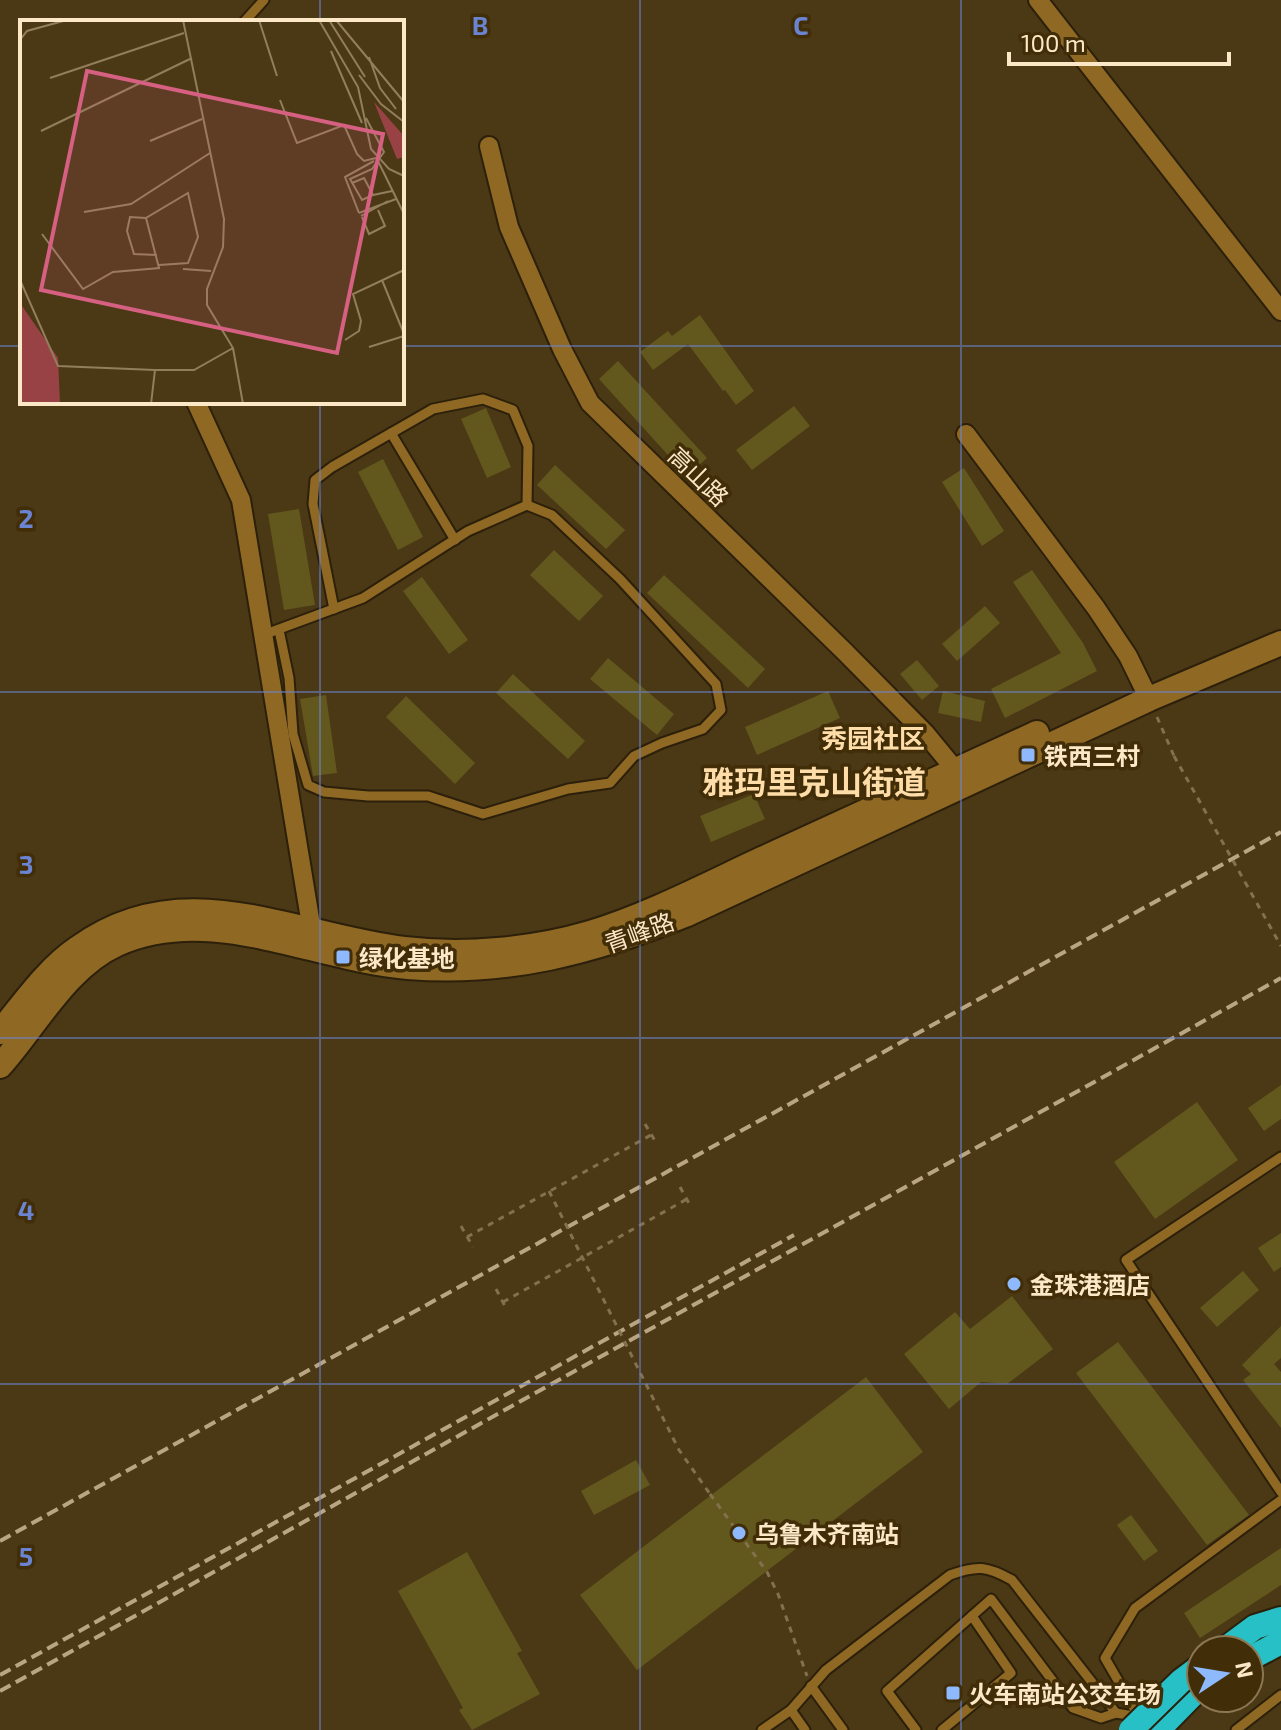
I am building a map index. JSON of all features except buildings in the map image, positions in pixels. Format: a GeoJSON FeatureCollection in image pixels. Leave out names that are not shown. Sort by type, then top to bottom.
{"type":"FeatureCollection","features":[{"type":"Feature","properties":{"kind":"highway"},"geometry":{"type":"LineString","coordinates":[[1246,1634],[1255,1627],[1281,1619]]}},
{"type":"Feature","properties":{"kind":"highway"},"geometry":{"type":"LineString","coordinates":[[1140,1724],[1185,1678]]}},
{"type":"Feature","properties":{"kind":"highway"},"geometry":{"type":"LineString","coordinates":[[1140,1724],[1185,1696]]}},
{"type":"Feature","properties":{"kind":"main road","name":"青峰路"},"geometry":{"type":"LineString","coordinates":[[0,1032],[45,977],[77,949],[102,934],[147,916],[170,911],[231,913],[368,944],[448,952],[500,949],[589,933],[674,900],[961,776],[1281,627]]}},
{"type":"Feature","properties":{"kind":"main road","name":"青峰路"},"geometry":{"type":"LineString","coordinates":[[1145,692],[1281,643]]}},
{"type":"Feature","properties":{"kind":"main road","name":"青峰路"},"geometry":{"type":"LineString","coordinates":[[0,1066],[73,976],[114,945],[145,934],[201,928],[407,967],[471,968],[550,959],[616,942],[685,915],[961,776]]}},
{"type":"Feature","properties":{"kind":"street"},"geometry":{"type":"LineString","coordinates":[[1038,0],[1281,311]]}},
{"type":"Feature","properties":{"kind":"street","name":"高山路"},"geometry":{"type":"LineString","coordinates":[[489,146],[509,227],[562,349],[590,403],[845,652],[925,733],[961,776]]}},
{"type":"Feature","properties":{"kind":"street"},"geometry":{"type":"LineString","coordinates":[[197,404],[241,500],[271,632],[312,931]]}},
{"type":"Feature","properties":{"kind":"street"},"geometry":{"type":"LineString","coordinates":[[966,434],[1096,608],[1128,656],[1145,692]]}},
{"type":"Feature","properties":{"kind":"lane"},"geometry":{"type":"LineString","coordinates":[[246,20],[264,0]]}},
{"type":"Feature","properties":{"kind":"lane"},"geometry":{"type":"LineString","coordinates":[[334,609],[313,504],[315,480],[433,409],[483,399],[513,410],[528,446],[527,505]]}},
{"type":"Feature","properties":{"kind":"lane"},"geometry":{"type":"LineString","coordinates":[[391,433],[455,540]]}},
{"type":"Feature","properties":{"kind":"lane"},"geometry":{"type":"LineString","coordinates":[[527,505],[552,515],[620,579],[716,684],[721,710],[703,729],[634,756],[610,783],[568,789],[483,814],[428,796],[324,792],[308,785],[293,734],[289,678],[271,632],[363,598],[455,540],[527,505]]}},
{"type":"Feature","properties":{"kind":"lane"},"geometry":{"type":"LineString","coordinates":[[1281,1157],[1126,1260],[1281,1492]]}},
{"type":"Feature","properties":{"kind":"lane"},"geometry":{"type":"LineString","coordinates":[[1140,1724],[1105,1658],[1135,1608],[1281,1500]]}},
{"type":"Feature","properties":{"kind":"lane"},"geometry":{"type":"LineString","coordinates":[[762,1730],[791,1710],[826,1670],[950,1575],[971,1567],[993,1569],[1012,1580],[1140,1724]]}},
{"type":"Feature","properties":{"kind":"lane"},"geometry":{"type":"LineString","coordinates":[[916,1730],[887,1691],[991,1599],[1073,1708],[1101,1718],[1140,1724]]}},
{"type":"Feature","properties":{"kind":"lane"},"geometry":{"type":"LineString","coordinates":[[942,1730],[1011,1673],[972,1616]]}},
{"type":"Feature","properties":{"kind":"lane"},"geometry":{"type":"LineString","coordinates":[[811,1686],[843,1730]]}},
{"type":"Feature","properties":{"kind":"lane"},"geometry":{"type":"LineString","coordinates":[[1236,1730],[1281,1695]]}},
{"type":"Feature","properties":{"kind":"lane"},"geometry":{"type":"LineString","coordinates":[[791,1710],[805,1730]]}},
{"type":"Feature","properties":{"kind":"path"},"geometry":{"type":"LineString","coordinates":[[1145,692],[1174,756],[1281,946]]}},
{"type":"Feature","properties":{"kind":"path"},"geometry":{"type":"LineString","coordinates":[[645,1124],[657,1144]]}},
{"type":"Feature","properties":{"kind":"path"},"geometry":{"type":"LineString","coordinates":[[467,1237],[651,1135]]}},
{"type":"Feature","properties":{"kind":"path"},"geometry":{"type":"LineString","coordinates":[[680,1187],[691,1207]]}},
{"type":"Feature","properties":{"kind":"path"},"geometry":{"type":"LineString","coordinates":[[549,1191],[679,1450],[773,1583],[811,1686]]}},
{"type":"Feature","properties":{"kind":"path"},"geometry":{"type":"LineString","coordinates":[[503,1302],[687,1199]]}},
{"type":"Feature","properties":{"kind":"path"},"geometry":{"type":"LineString","coordinates":[[461,1226],[473,1247]]}},
{"type":"Feature","properties":{"kind":"path"},"geometry":{"type":"LineString","coordinates":[[496,1289],[507,1310]]}},
{"type":"Feature","properties":{"kind":"railway"},"geometry":{"type":"LineString","coordinates":[[0,1541],[1281,832]]}},
{"type":"Feature","properties":{"kind":"railway"},"geometry":{"type":"LineString","coordinates":[[0,1691],[1281,978]]}},
{"type":"Feature","properties":{"kind":"railway"},"geometry":{"type":"LineString","coordinates":[[0,1675],[794,1235]]}},
{"type":"Feature","properties":{"kind":"place","name":"铁西三村"},"geometry":{"type":"Point","coordinates":[1028,755]}},
{"type":"Feature","properties":{"kind":"place","name":"绿化基地"},"geometry":{"type":"Point","coordinates":[343,957]}},
{"type":"Feature","properties":{"kind":"place","name":"金珠港酒店"},"geometry":{"type":"Point","coordinates":[1014,1284]}},
{"type":"Feature","properties":{"kind":"place","name":"乌鲁木齐南站"},"geometry":{"type":"Point","coordinates":[739,1533]}},
{"type":"Feature","properties":{"kind":"place","name":"火车南站公交车场"},"geometry":{"type":"Point","coordinates":[953,1693]}},
{"type":"Feature","properties":{"kind":"district","name":"秀园社区"},"geometry":{"type":"Point","coordinates":[873,737]}},
{"type":"Feature","properties":{"kind":"district","name":"雅玛里克山街道"},"geometry":{"type":"Point","coordinates":[814,781]}}]}
